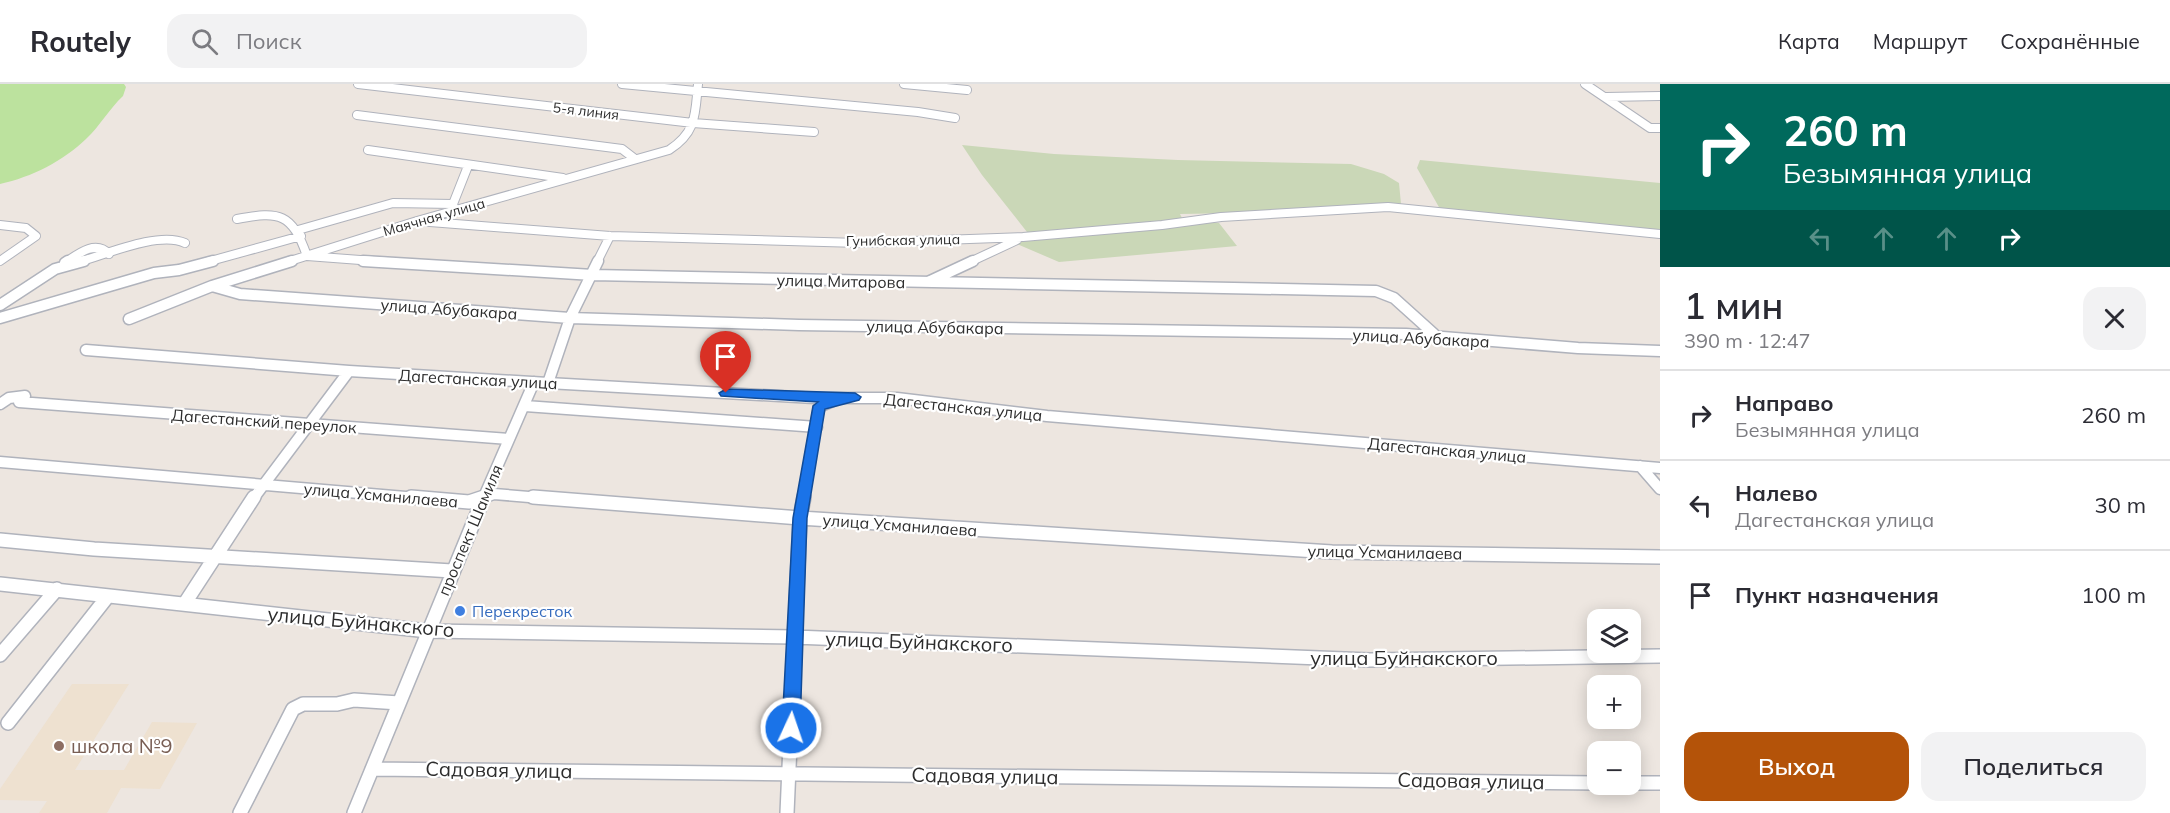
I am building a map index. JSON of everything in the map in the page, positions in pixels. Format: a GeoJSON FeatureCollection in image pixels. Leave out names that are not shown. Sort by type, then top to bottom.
{"type":"FeatureCollection","features":[{"type":"Feature","properties":{"kind":"street","name":"5-я линия"},"geometry":{"type":"LineString","coordinates":[[358,84],[693,123],[814,132]]}},
{"type":"Feature","properties":{"kind":"street"},"geometry":{"type":"LineString","coordinates":[[622,84],[698,88],[955,118]]}},
{"type":"Feature","properties":{"kind":"street"},"geometry":{"type":"LineString","coordinates":[[904,84],[967,90]]}},
{"type":"Feature","properties":{"kind":"street"},"geometry":{"type":"LineString","coordinates":[[1584,84],[1650,128],[1660,128]]}},
{"type":"Feature","properties":{"kind":"street"},"geometry":{"type":"LineString","coordinates":[[693,123],[698,88]]}},
{"type":"Feature","properties":{"kind":"street"},"geometry":{"type":"LineString","coordinates":[[1605,97],[1660,96]]}},
{"type":"Feature","properties":{"kind":"street"},"geometry":{"type":"LineString","coordinates":[[357,115],[622,149],[635,159]]}},
{"type":"Feature","properties":{"kind":"street","name":"Маячная улица"},"geometry":{"type":"LineString","coordinates":[[129,319],[212,286],[417,221],[454,207],[569,179],[680,144],[687,139],[693,123]]}},
{"type":"Feature","properties":{"kind":"street"},"geometry":{"type":"LineString","coordinates":[[368,150],[569,179]]}},
{"type":"Feature","properties":{"kind":"street"},"geometry":{"type":"LineString","coordinates":[[0,318],[154,273],[179,270],[393,203],[454,207],[468,166]]}},
{"type":"Feature","properties":{"kind":"street","name":"Гунибская улица"},"geometry":{"type":"LineString","coordinates":[[417,221],[610,236],[859,243],[1023,237],[1162,225],[1221,217],[1388,207],[1660,234]]}},
{"type":"Feature","properties":{"kind":"street"},"geometry":{"type":"LineString","coordinates":[[237,219],[259,215],[278,215],[300,233],[307,256]]}},
{"type":"Feature","properties":{"kind":"street"},"geometry":{"type":"LineString","coordinates":[[0,225],[29,228],[36,236],[0,261]]}},
{"type":"Feature","properties":{"kind":"street"},"geometry":{"type":"LineString","coordinates":[[548,383],[570,318],[593,275],[610,236]]}},
{"type":"Feature","properties":{"kind":"street"},"geometry":{"type":"LineString","coordinates":[[925,283],[1023,237]]}},
{"type":"Feature","properties":{"kind":"street"},"geometry":{"type":"LineString","coordinates":[[0,305],[54,269],[160,239],[176,239],[185,243]]}},
{"type":"Feature","properties":{"kind":"street","name":"улица Митарова"},"geometry":{"type":"LineString","coordinates":[[307,256],[593,275],[1376,291],[1396,298],[1416,322],[1438,337]]}},
{"type":"Feature","properties":{"kind":"street","name":"улица Абубакара"},"geometry":{"type":"LineString","coordinates":[[212,286],[240,294],[570,318],[799,325],[1406,334],[1578,348],[1660,351]]}},
{"type":"Feature","properties":{"kind":"street","name":"Дагестанская улица"},"geometry":{"type":"LineString","coordinates":[[86,350],[349,371],[548,383],[814,398],[897,398],[1047,417],[1660,468]]}},
{"type":"Feature","properties":{"kind":"street"},"geometry":{"type":"LineString","coordinates":[[185,603],[262,485],[349,371]]}},
{"type":"Feature","properties":{"kind":"street","name":"проспект Шамиля"},"geometry":{"type":"LineString","coordinates":[[354,813],[452,571],[534,382]]}},
{"type":"Feature","properties":{"kind":"street","name":"Дагестанский переулок"},"geometry":{"type":"LineString","coordinates":[[0,404],[17,396],[22,399],[509,439]]}},
{"type":"Feature","properties":{"kind":"street"},"geometry":{"type":"LineString","coordinates":[[787,813],[800,518],[819,406],[855,397]]}},
{"type":"Feature","properties":{"kind":"street"},"geometry":{"type":"LineString","coordinates":[[525,406],[817,427]]}},
{"type":"Feature","properties":{"kind":"street","name":"улица Усманилаева"},"geometry":{"type":"LineString","coordinates":[[0,462],[469,502],[483,500],[495,494],[800,518],[1332,552],[1660,557]]}},
{"type":"Feature","properties":{"kind":"street"},"geometry":{"type":"LineString","coordinates":[[1640,466],[1660,489]]}},
{"type":"Feature","properties":{"kind":"street"},"geometry":{"type":"LineString","coordinates":[[0,540],[452,571]]}},
{"type":"Feature","properties":{"kind":"street","name":"улица Буйнакского"},"geometry":{"type":"LineString","coordinates":[[0,584],[428,631],[795,637],[1370,660],[1660,656]]}},
{"type":"Feature","properties":{"kind":"street"},"geometry":{"type":"LineString","coordinates":[[0,655],[57,589]]}},
{"type":"Feature","properties":{"kind":"street"},"geometry":{"type":"LineString","coordinates":[[8,723],[108,596]]}},
{"type":"Feature","properties":{"kind":"street"},"geometry":{"type":"LineString","coordinates":[[240,813],[293,709],[298,705],[337,704],[354,700],[399,703]]}},
{"type":"Feature","properties":{"kind":"street","name":"Садовая улица"},"geometry":{"type":"LineString","coordinates":[[372,769],[1587,783]]}},
{"type":"Feature","properties":{"kind":"street"},"geometry":{"type":"LineString","coordinates":[[1641,783],[1660,783]]}},
{"type":"Feature","properties":{"kind":"shaded area","name":"школа №9"},"geometry":{"type":"Polygon","coordinates":[[[72,684],[129,684],[75,770],[124,770],[152,722],[197,723],[160,789],[121,788],[107,813],[39,813],[47,801],[0,800],[0,789],[72,684]]]}},
{"type":"Feature","properties":{"kind":"green space"},"geometry":{"type":"Polygon","coordinates":[[[0,84],[124,84],[126,87],[123,96],[77,147],[46,167],[0,184],[0,84]]]}},
{"type":"Feature","properties":{"kind":"green space"},"geometry":{"type":"Polygon","coordinates":[[[962,145],[1054,154],[1178,160],[1351,164],[1384,174],[1399,183],[1401,204],[1180,214],[1182,218],[1219,223],[1237,246],[1059,262],[1017,244],[1027,232],[982,175],[962,145]]]}},
{"type":"Feature","properties":{"kind":"green space"},"geometry":{"type":"Polygon","coordinates":[[[1420,160],[1660,183],[1660,231],[1440,209],[1417,168],[1420,160]]]}},
{"type":"Feature","properties":{"kind":"place","name":"Перекресток"},"geometry":{"type":"Point","coordinates":[460,611]}},
{"type":"Feature","properties":{"kind":"place","name":"школа №9"},"geometry":{"type":"Point","coordinates":[59,746]}},
{"type":"Feature","properties":{"kind":"route"},"geometry":{"type":"LineString","coordinates":[[726,393],[814,398],[855,397],[823,403],[819,406],[800,518],[791,728]]}}]}
